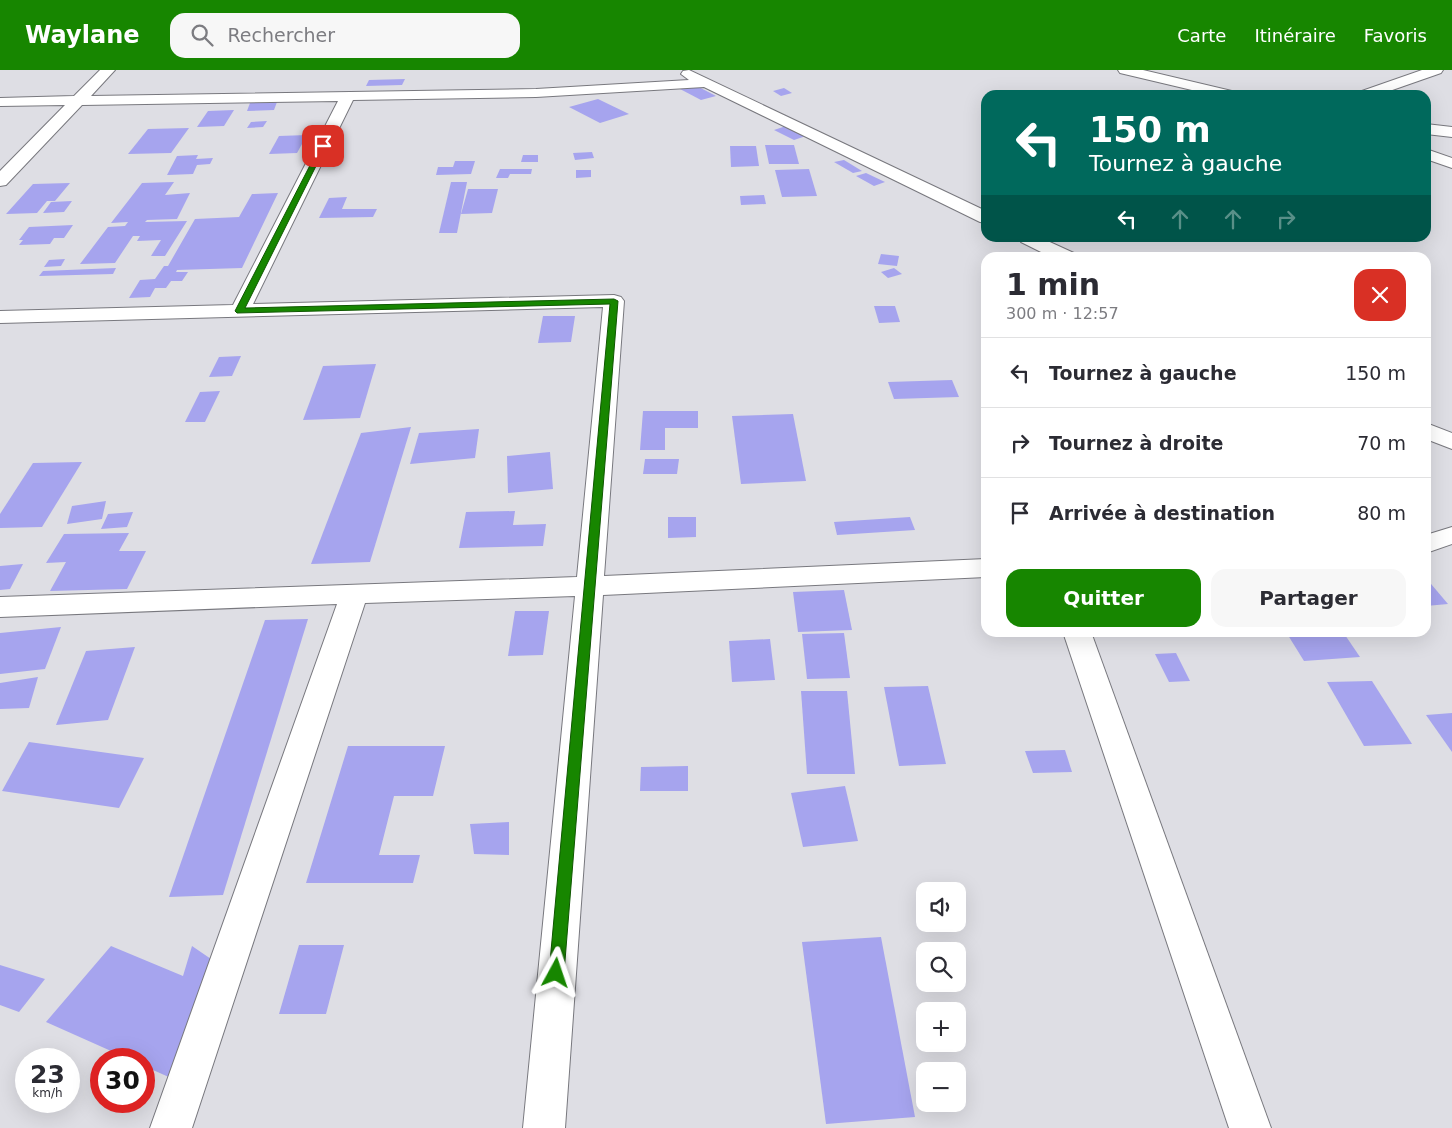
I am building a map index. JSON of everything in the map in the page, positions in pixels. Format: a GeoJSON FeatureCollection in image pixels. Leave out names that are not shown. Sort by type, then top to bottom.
{"type":"FeatureCollection","features":[{"type":"Feature","properties":{"kind":"street"},"geometry":{"type":"LineString","coordinates":[[0,181],[108,70]]}},
{"type":"Feature","properties":{"kind":"street"},"geometry":{"type":"LineString","coordinates":[[680,70],[981,216]]}},
{"type":"Feature","properties":{"kind":"street"},"geometry":{"type":"LineString","coordinates":[[1125,70],[1211,90]]}},
{"type":"Feature","properties":{"kind":"street"},"geometry":{"type":"LineString","coordinates":[[1378,90],[1436,70]]}},
{"type":"Feature","properties":{"kind":"street"},"geometry":{"type":"LineString","coordinates":[[0,102],[536,93],[705,83]]}},
{"type":"Feature","properties":{"kind":"street"},"geometry":{"type":"LineString","coordinates":[[240,311],[348,96]]}},
{"type":"Feature","properties":{"kind":"street"},"geometry":{"type":"LineString","coordinates":[[1431,129],[1452,132]]}},
{"type":"Feature","properties":{"kind":"street"},"geometry":{"type":"LineString","coordinates":[[1431,156],[1452,162]]}},
{"type":"Feature","properties":{"kind":"street"},"geometry":{"type":"LineString","coordinates":[[1035,242],[1056,252]]}},
{"type":"Feature","properties":{"kind":"street"},"geometry":{"type":"LineString","coordinates":[[0,317],[614,301],[544,1128]]}},
{"type":"Feature","properties":{"kind":"street"},"geometry":{"type":"LineString","coordinates":[[1431,432],[1452,442]]}},
{"type":"Feature","properties":{"kind":"street"},"geometry":{"type":"LineString","coordinates":[[1431,542],[1452,535]]}},
{"type":"Feature","properties":{"kind":"street"},"geometry":{"type":"LineString","coordinates":[[0,607],[589,586],[981,568]]}},
{"type":"Feature","properties":{"kind":"street"},"geometry":{"type":"LineString","coordinates":[[170,1128],[354,595]]}},
{"type":"Feature","properties":{"kind":"street"},"geometry":{"type":"LineString","coordinates":[[1079,637],[1250,1128]]}},
{"type":"Feature","properties":{"kind":"building"},"geometry":{"type":"Polygon","coordinates":[[[405,79],[402,85],[366,86],[369,80],[405,79]]]}},
{"type":"Feature","properties":{"kind":"building"},"geometry":{"type":"Polygon","coordinates":[[[695,85],[716,96],[701,100],[680,89],[695,85]]]}},
{"type":"Feature","properties":{"kind":"building"},"geometry":{"type":"Polygon","coordinates":[[[784,88],[792,93],[781,96],[773,91],[784,88]]]}},
{"type":"Feature","properties":{"kind":"building"},"geometry":{"type":"Polygon","coordinates":[[[598,99],[629,114],[600,123],[569,107],[598,99]]]}},
{"type":"Feature","properties":{"kind":"building"},"geometry":{"type":"Polygon","coordinates":[[[277,102],[274,110],[247,111],[250,103],[277,102]]]}},
{"type":"Feature","properties":{"kind":"building"},"geometry":{"type":"Polygon","coordinates":[[[234,110],[224,126],[197,127],[208,111],[234,110]]]}},
{"type":"Feature","properties":{"kind":"building"},"geometry":{"type":"Polygon","coordinates":[[[267,121],[263,127],[247,128],[251,122],[267,121]]]}},
{"type":"Feature","properties":{"kind":"building"},"geometry":{"type":"Polygon","coordinates":[[[786,126],[806,136],[794,140],[774,130],[786,126]]]}},
{"type":"Feature","properties":{"kind":"building"},"geometry":{"type":"Polygon","coordinates":[[[189,128],[171,153],[128,154],[148,129],[189,128]]]}},
{"type":"Feature","properties":{"kind":"building"},"geometry":{"type":"Polygon","coordinates":[[[307,135],[297,153],[269,154],[279,136],[307,135]]]}},
{"type":"Feature","properties":{"kind":"building"},"geometry":{"type":"Polygon","coordinates":[[[765,145],[794,145],[799,164],[769,164],[765,145]]]}},
{"type":"Feature","properties":{"kind":"building"},"geometry":{"type":"Polygon","coordinates":[[[730,146],[756,146],[759,166],[731,167],[730,146]]]}},
{"type":"Feature","properties":{"kind":"building"},"geometry":{"type":"Polygon","coordinates":[[[592,152],[594,158],[575,160],[573,153],[592,152]]]}},
{"type":"Feature","properties":{"kind":"building"},"geometry":{"type":"Polygon","coordinates":[[[198,155],[196,159],[213,158],[210,164],[197,165],[193,174],[167,175],[177,156],[198,155]]]}},
{"type":"Feature","properties":{"kind":"building"},"geometry":{"type":"Polygon","coordinates":[[[523,155],[538,155],[538,162],[521,162],[523,155]]]}},
{"type":"Feature","properties":{"kind":"building"},"geometry":{"type":"Polygon","coordinates":[[[844,160],[862,171],[853,173],[834,162],[844,160]]]}},
{"type":"Feature","properties":{"kind":"building"},"geometry":{"type":"Polygon","coordinates":[[[455,161],[475,161],[471,174],[436,175],[438,167],[453,167],[455,161]]]}},
{"type":"Feature","properties":{"kind":"building"},"geometry":{"type":"Polygon","coordinates":[[[500,169],[532,169],[531,174],[510,174],[508,178],[496,178],[500,169]]]}},
{"type":"Feature","properties":{"kind":"building"},"geometry":{"type":"Polygon","coordinates":[[[809,169],[817,196],[782,197],[775,170],[809,169]]]}},
{"type":"Feature","properties":{"kind":"building"},"geometry":{"type":"Polygon","coordinates":[[[576,170],[591,170],[591,177],[576,178],[576,170]]]}},
{"type":"Feature","properties":{"kind":"building"},"geometry":{"type":"Polygon","coordinates":[[[866,173],[885,182],[874,186],[856,176],[866,173]]]}},
{"type":"Feature","properties":{"kind":"building"},"geometry":{"type":"Polygon","coordinates":[[[174,182],[165,195],[190,193],[177,219],[147,220],[145,222],[187,221],[165,256],[151,256],[161,240],[137,241],[140,236],[133,236],[115,263],[80,264],[108,227],[125,226],[128,222],[111,223],[142,183],[174,182]]]}},
{"type":"Feature","properties":{"kind":"building"},"geometry":{"type":"Polygon","coordinates":[[[451,182],[467,182],[457,233],[439,233],[451,182]]]}},
{"type":"Feature","properties":{"kind":"building"},"geometry":{"type":"Polygon","coordinates":[[[70,183],[55,201],[47,201],[37,213],[6,214],[33,184],[70,183]]]}},
{"type":"Feature","properties":{"kind":"building"},"geometry":{"type":"Polygon","coordinates":[[[468,189],[498,189],[492,213],[461,214],[468,189]]]}},
{"type":"Feature","properties":{"kind":"building"},"geometry":{"type":"Polygon","coordinates":[[[278,193],[242,268],[177,270],[176,272],[188,272],[182,281],[171,281],[166,288],[155,288],[150,297],[129,298],[140,280],[155,279],[164,266],[168,266],[195,219],[239,217],[252,194],[278,193]]]}},
{"type":"Feature","properties":{"kind":"building"},"geometry":{"type":"Polygon","coordinates":[[[764,195],[766,204],[741,205],[740,196],[764,195]]]}},
{"type":"Feature","properties":{"kind":"building"},"geometry":{"type":"Polygon","coordinates":[[[347,197],[342,209],[377,209],[373,217],[319,218],[329,198],[347,197]]]}},
{"type":"Feature","properties":{"kind":"building"},"geometry":{"type":"Polygon","coordinates":[[[72,201],[64,212],[43,213],[51,202],[72,201]]]}},
{"type":"Feature","properties":{"kind":"building"},"geometry":{"type":"Polygon","coordinates":[[[73,225],[64,238],[54,238],[50,244],[19,245],[23,240],[19,240],[29,227],[73,225]]]}},
{"type":"Feature","properties":{"kind":"building"},"geometry":{"type":"Polygon","coordinates":[[[881,254],[899,256],[897,266],[878,264],[881,254]]]}},
{"type":"Feature","properties":{"kind":"building"},"geometry":{"type":"Polygon","coordinates":[[[65,259],[61,266],[44,267],[49,260],[65,259]]]}},
{"type":"Feature","properties":{"kind":"building"},"geometry":{"type":"Polygon","coordinates":[[[116,268],[113,274],[39,276],[43,271],[116,268]]]}},
{"type":"Feature","properties":{"kind":"building"},"geometry":{"type":"Polygon","coordinates":[[[894,268],[902,274],[888,278],[881,272],[894,268]]]}},
{"type":"Feature","properties":{"kind":"building"},"geometry":{"type":"Polygon","coordinates":[[[874,306],[895,306],[900,322],[879,323],[874,306]]]}},
{"type":"Feature","properties":{"kind":"building"},"geometry":{"type":"Polygon","coordinates":[[[543,316],[575,316],[571,342],[538,343],[543,316]]]}},
{"type":"Feature","properties":{"kind":"building"},"geometry":{"type":"Polygon","coordinates":[[[241,356],[232,376],[209,377],[219,357],[241,356]]]}},
{"type":"Feature","properties":{"kind":"building"},"geometry":{"type":"Polygon","coordinates":[[[376,364],[360,418],[303,420],[323,366],[376,364]]]}},
{"type":"Feature","properties":{"kind":"building"},"geometry":{"type":"Polygon","coordinates":[[[952,380],[959,397],[894,399],[888,382],[952,380]]]}},
{"type":"Feature","properties":{"kind":"building"},"geometry":{"type":"Polygon","coordinates":[[[220,391],[205,422],[185,422],[200,392],[220,391]]]}},
{"type":"Feature","properties":{"kind":"building"},"geometry":{"type":"Polygon","coordinates":[[[643,411],[698,411],[698,428],[665,428],[665,450],[640,450],[643,411]]]}},
{"type":"Feature","properties":{"kind":"building"},"geometry":{"type":"Polygon","coordinates":[[[793,414],[806,481],[741,484],[732,416],[793,414]]]}},
{"type":"Feature","properties":{"kind":"building"},"geometry":{"type":"Polygon","coordinates":[[[411,427],[370,562],[311,564],[361,433],[411,427]]]}},
{"type":"Feature","properties":{"kind":"building"},"geometry":{"type":"Polygon","coordinates":[[[479,429],[475,458],[410,464],[419,433],[479,429]]]}},
{"type":"Feature","properties":{"kind":"building"},"geometry":{"type":"Polygon","coordinates":[[[550,452],[553,489],[508,493],[507,456],[550,452]]]}},
{"type":"Feature","properties":{"kind":"building"},"geometry":{"type":"Polygon","coordinates":[[[645,459],[679,459],[677,474],[643,474],[645,459]]]}},
{"type":"Feature","properties":{"kind":"building"},"geometry":{"type":"Polygon","coordinates":[[[82,462],[42,527],[0,528],[0,514],[33,463],[82,462]]]}},
{"type":"Feature","properties":{"kind":"building"},"geometry":{"type":"Polygon","coordinates":[[[106,501],[102,519],[67,524],[72,506],[106,501]]]}},
{"type":"Feature","properties":{"kind":"building"},"geometry":{"type":"Polygon","coordinates":[[[515,511],[513,525],[546,524],[543,546],[459,548],[466,512],[515,511]]]}},
{"type":"Feature","properties":{"kind":"building"},"geometry":{"type":"Polygon","coordinates":[[[133,512],[127,527],[101,529],[108,514],[133,512]]]}},
{"type":"Feature","properties":{"kind":"building"},"geometry":{"type":"Polygon","coordinates":[[[668,517],[696,517],[696,537],[668,538],[668,517]]]}},
{"type":"Feature","properties":{"kind":"building"},"geometry":{"type":"Polygon","coordinates":[[[910,517],[915,530],[837,535],[834,522],[910,517]]]}},
{"type":"Feature","properties":{"kind":"building"},"geometry":{"type":"Polygon","coordinates":[[[129,533],[119,551],[146,551],[127,589],[50,591],[66,562],[46,563],[64,534],[129,533]]]}},
{"type":"Feature","properties":{"kind":"building"},"geometry":{"type":"Polygon","coordinates":[[[23,564],[10,589],[0,590],[0,566],[23,564]]]}},
{"type":"Feature","properties":{"kind":"building"},"geometry":{"type":"Polygon","coordinates":[[[1431,584],[1448,604],[1431,606],[1431,584]]]}},
{"type":"Feature","properties":{"kind":"building"},"geometry":{"type":"Polygon","coordinates":[[[844,590],[852,630],[798,632],[793,592],[844,590]]]}},
{"type":"Feature","properties":{"kind":"building"},"geometry":{"type":"Polygon","coordinates":[[[515,611],[549,611],[543,655],[508,656],[515,611]]]}},
{"type":"Feature","properties":{"kind":"building"},"geometry":{"type":"Polygon","coordinates":[[[308,619],[223,895],[169,897],[265,620],[308,619]]]}},
{"type":"Feature","properties":{"kind":"building"},"geometry":{"type":"Polygon","coordinates":[[[61,627],[45,669],[0,674],[0,633],[61,627]]]}},
{"type":"Feature","properties":{"kind":"building"},"geometry":{"type":"Polygon","coordinates":[[[844,633],[850,678],[807,679],[802,634],[844,633]]]}},
{"type":"Feature","properties":{"kind":"building"},"geometry":{"type":"Polygon","coordinates":[[[1289,637],[1346,637],[1360,657],[1304,661],[1289,637]]]}},
{"type":"Feature","properties":{"kind":"building"},"geometry":{"type":"Polygon","coordinates":[[[770,639],[775,680],[732,682],[729,641],[770,639]]]}},
{"type":"Feature","properties":{"kind":"building"},"geometry":{"type":"Polygon","coordinates":[[[135,647],[108,720],[56,725],[86,651],[135,647]]]}},
{"type":"Feature","properties":{"kind":"building"},"geometry":{"type":"Polygon","coordinates":[[[1176,653],[1190,681],[1169,682],[1155,654],[1176,653]]]}},
{"type":"Feature","properties":{"kind":"building"},"geometry":{"type":"Polygon","coordinates":[[[38,677],[29,708],[0,709],[0,683],[38,677]]]}},
{"type":"Feature","properties":{"kind":"building"},"geometry":{"type":"Polygon","coordinates":[[[1372,681],[1412,744],[1364,746],[1327,682],[1372,681]]]}},
{"type":"Feature","properties":{"kind":"building"},"geometry":{"type":"Polygon","coordinates":[[[928,686],[946,764],[899,766],[884,687],[928,686]]]}},
{"type":"Feature","properties":{"kind":"building"},"geometry":{"type":"Polygon","coordinates":[[[801,691],[847,691],[855,774],[807,774],[801,691]]]}},
{"type":"Feature","properties":{"kind":"building"},"geometry":{"type":"Polygon","coordinates":[[[1452,713],[1452,752],[1426,715],[1452,713]]]}},
{"type":"Feature","properties":{"kind":"building"},"geometry":{"type":"Polygon","coordinates":[[[29,742],[144,758],[119,808],[2,791],[29,742]]]}},
{"type":"Feature","properties":{"kind":"building"},"geometry":{"type":"Polygon","coordinates":[[[348,746],[445,746],[433,796],[394,796],[379,855],[420,855],[413,883],[306,883],[348,746]]]}},
{"type":"Feature","properties":{"kind":"building"},"geometry":{"type":"Polygon","coordinates":[[[1065,750],[1072,772],[1033,773],[1025,751],[1065,750]]]}},
{"type":"Feature","properties":{"kind":"building"},"geometry":{"type":"Polygon","coordinates":[[[688,766],[688,791],[640,791],[641,767],[688,766]]]}},
{"type":"Feature","properties":{"kind":"building"},"geometry":{"type":"Polygon","coordinates":[[[845,786],[858,841],[803,847],[791,793],[845,786]]]}},
{"type":"Feature","properties":{"kind":"building"},"geometry":{"type":"Polygon","coordinates":[[[509,822],[509,855],[474,854],[470,824],[509,822]]]}},
{"type":"Feature","properties":{"kind":"building"},"geometry":{"type":"Polygon","coordinates":[[[881,937],[915,1117],[826,1124],[802,942],[881,937]]]}},
{"type":"Feature","properties":{"kind":"building"},"geometry":{"type":"Polygon","coordinates":[[[299,945],[344,945],[326,1014],[279,1014],[299,945]]]}},
{"type":"Feature","properties":{"kind":"building"},"geometry":{"type":"Polygon","coordinates":[[[111,946],[183,976],[192,946],[211,959],[180,1082],[155,1071],[155,1048],[104,1048],[46,1022],[111,946]]]}},
{"type":"Feature","properties":{"kind":"building"},"geometry":{"type":"Polygon","coordinates":[[[0,965],[45,979],[19,1012],[0,1005],[0,965]]]}},
{"type":"Feature","properties":{"kind":"route"},"geometry":{"type":"LineString","coordinates":[[323,146],[240,311],[614,301],[556,973]]}}]}
